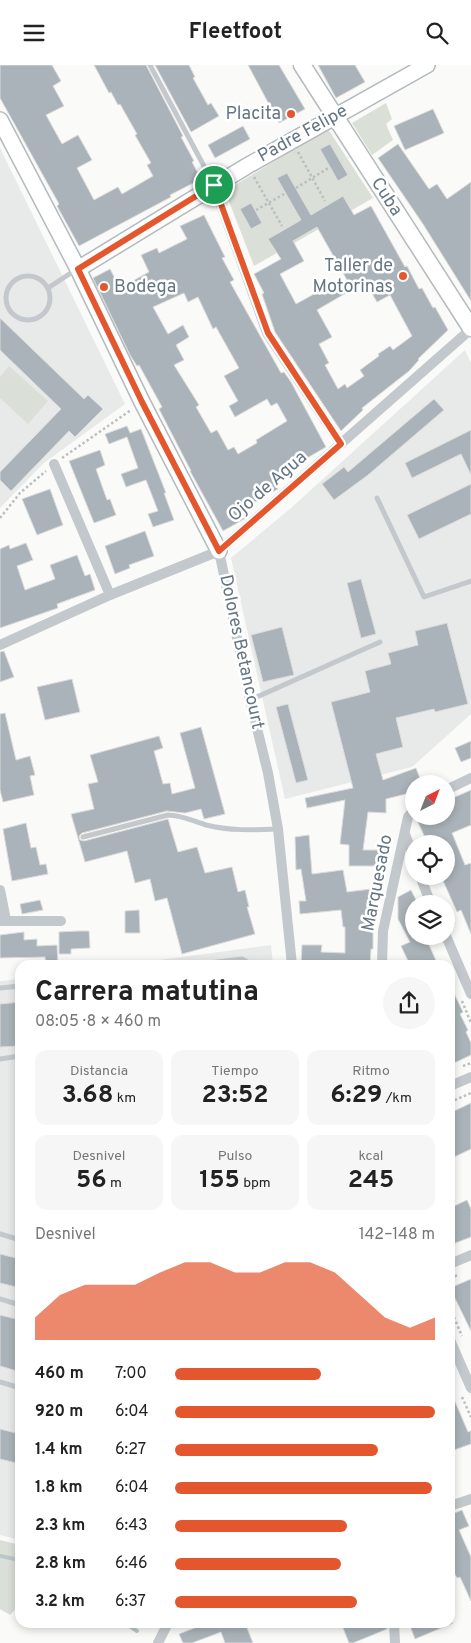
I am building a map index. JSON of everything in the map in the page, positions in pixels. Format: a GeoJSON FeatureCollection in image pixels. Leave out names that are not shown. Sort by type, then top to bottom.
{"type":"FeatureCollection","features":[{"type":"Feature","properties":{"kind":"main road","name":"Cuba"},"geometry":{"type":"LineString","coordinates":[[302,65],[471,329]]}},
{"type":"Feature","properties":{"kind":"street","name":"Padre Felipe"},"geometry":{"type":"LineString","coordinates":[[78,269],[214,185],[427,65]]}},
{"type":"Feature","properties":{"kind":"street","name":"Dolores Betancourt"},"geometry":{"type":"LineString","coordinates":[[0,120],[78,269],[142,402],[219,551],[250,700],[268,773],[278,829],[291,960]]}},
{"type":"Feature","properties":{"kind":"street"},"geometry":{"type":"LineString","coordinates":[[214,185],[268,333],[341,444]]}},
{"type":"Feature","properties":{"kind":"street","name":"Ojo de Agua"},"geometry":{"type":"LineString","coordinates":[[0,645],[110,595],[219,551],[471,329]]}},
{"type":"Feature","properties":{"kind":"street"},"geometry":{"type":"LineString","coordinates":[[54,464],[110,595]]}},
{"type":"Feature","properties":{"kind":"street"},"geometry":{"type":"LineString","coordinates":[[455,786],[471,778]]}},
{"type":"Feature","properties":{"kind":"street","name":"Marquesado"},"geometry":{"type":"LineString","coordinates":[[382,960],[383,931],[406,825]]}},
{"type":"Feature","properties":{"kind":"street"},"geometry":{"type":"LineString","coordinates":[[0,890],[3,921],[61,921]]}},
{"type":"Feature","properties":{"kind":"street"},"geometry":{"type":"LineString","coordinates":[[450,945],[471,994]]}},
{"type":"Feature","properties":{"kind":"street"},"geometry":{"type":"LineString","coordinates":[[455,1084],[471,1077]]}},
{"type":"Feature","properties":{"kind":"street"},"geometry":{"type":"LineString","coordinates":[[455,1262],[471,1255]]}},
{"type":"Feature","properties":{"kind":"street"},"geometry":{"type":"LineString","coordinates":[[455,1351],[471,1388]]}},
{"type":"Feature","properties":{"kind":"street"},"geometry":{"type":"LineString","coordinates":[[455,1504],[471,1499]]}},
{"type":"Feature","properties":{"kind":"street"},"geometry":{"type":"LineString","coordinates":[[158,1643],[166,1628]]}},
{"type":"Feature","properties":{"kind":"street"},"geometry":{"type":"LineString","coordinates":[[394,1628],[395,1643]]}},
{"type":"Feature","properties":{"kind":"lane"},"geometry":{"type":"LineString","coordinates":[[150,65],[214,185]]}},
{"type":"Feature","properties":{"kind":"lane"},"geometry":{"type":"LineString","coordinates":[[48,288],[78,269]]}},
{"type":"Feature","properties":{"kind":"lane"},"geometry":{"type":"LineString","coordinates":[[0,301],[18,317],[25,320],[33,319],[40,317],[46,312],[51,298],[48,288],[40,279],[34,276],[20,277],[14,280],[6,293],[8,307]]}},
{"type":"Feature","properties":{"kind":"lane"},"geometry":{"type":"LineString","coordinates":[[377,498],[424,597],[471,581]]}},
{"type":"Feature","properties":{"kind":"lane"},"geometry":{"type":"LineString","coordinates":[[250,700],[380,642]]}},
{"type":"Feature","properties":{"kind":"lane"},"geometry":{"type":"LineString","coordinates":[[82,837],[168,815],[178,815],[206,825],[222,828],[278,829]]}},
{"type":"Feature","properties":{"kind":"lane"},"geometry":{"type":"LineString","coordinates":[[0,988],[15,986]]}},
{"type":"Feature","properties":{"kind":"lane"},"geometry":{"type":"LineString","coordinates":[[0,1059],[15,1057]]}},
{"type":"Feature","properties":{"kind":"lane"},"geometry":{"type":"LineString","coordinates":[[0,1234],[15,1238]]}},
{"type":"Feature","properties":{"kind":"lane"},"geometry":{"type":"LineString","coordinates":[[0,1299],[15,1304]]}},
{"type":"Feature","properties":{"kind":"lane"},"geometry":{"type":"LineString","coordinates":[[0,1382],[15,1386]]}},
{"type":"Feature","properties":{"kind":"path"},"geometry":{"type":"LineString","coordinates":[[291,141],[325,201]]}},
{"type":"Feature","properties":{"kind":"path"},"geometry":{"type":"LineString","coordinates":[[247,166],[282,225]]}},
{"type":"Feature","properties":{"kind":"path"},"geometry":{"type":"LineString","coordinates":[[296,188],[330,167]]}},
{"type":"Feature","properties":{"kind":"path"},"geometry":{"type":"LineString","coordinates":[[256,210],[286,193]]}},
{"type":"Feature","properties":{"kind":"path"},"geometry":{"type":"LineString","coordinates":[[0,519],[20,493],[54,464],[142,402]]}},
{"type":"Feature","properties":{"kind":"path"},"geometry":{"type":"LineString","coordinates":[[455,1100],[471,1093]]}},
{"type":"Feature","properties":{"kind":"path"},"geometry":{"type":"LineString","coordinates":[[455,1319],[464,1340]]}},
{"type":"Feature","properties":{"kind":"shaded area"},"geometry":{"type":"Polygon","coordinates":[[[386,103],[392,119],[386,124],[393,140],[372,155],[352,123],[386,103]]]}},
{"type":"Feature","properties":{"kind":"shaded area"},"geometry":{"type":"Polygon","coordinates":[[[328,129],[373,198],[254,266],[225,191],[328,129]]]}},
{"type":"Feature","properties":{"kind":"shaded area"},"geometry":{"type":"Polygon","coordinates":[[[0,148],[125,404],[44,463],[0,508],[0,148]]]}},
{"type":"Feature","properties":{"kind":"shaded area"},"geometry":{"type":"Polygon","coordinates":[[[465,350],[471,363],[471,714],[412,767],[285,799],[231,558],[291,508],[465,350]]]}},
{"type":"Feature","properties":{"kind":"shaded area"},"geometry":{"type":"Polygon","coordinates":[[[9,366],[48,401],[28,424],[0,398],[0,377],[9,366]]]}},
{"type":"Feature","properties":{"kind":"shaded area"},"geometry":{"type":"Polygon","coordinates":[[[271,945],[272,960],[159,960],[271,945]]]}},
{"type":"Feature","properties":{"kind":"shaded area"},"geometry":{"type":"Polygon","coordinates":[[[15,980],[15,1539],[0,1535],[0,981],[15,980]]]}},
{"type":"Feature","properties":{"kind":"shaded area"},"geometry":{"type":"Polygon","coordinates":[[[0,1540],[15,1544],[15,1610],[10,1615],[0,1609],[0,1540]]]}},
{"type":"Feature","properties":{"kind":"building"},"geometry":{"type":"Polygon","coordinates":[[[0,65],[52,65],[61,81],[53,86],[64,106],[46,115],[62,144],[78,135],[92,160],[77,168],[94,200],[118,187],[122,194],[153,176],[147,165],[151,163],[135,135],[137,134],[120,104],[118,105],[111,92],[109,93],[94,65],[146,65],[183,136],[181,137],[201,179],[79,246],[57,206],[59,204],[0,98],[0,65]]]}},
{"type":"Feature","properties":{"kind":"building"},"geometry":{"type":"Polygon","coordinates":[[[155,65],[189,65],[195,77],[193,78],[208,105],[211,103],[219,116],[191,132],[155,65]]]}},
{"type":"Feature","properties":{"kind":"building"},"geometry":{"type":"Polygon","coordinates":[[[248,65],[279,65],[305,109],[279,123],[248,65]]]}},
{"type":"Feature","properties":{"kind":"building"},"geometry":{"type":"Polygon","coordinates":[[[318,65],[355,65],[365,82],[336,98],[318,65]]]}},
{"type":"Feature","properties":{"kind":"building"},"geometry":{"type":"Polygon","coordinates":[[[433,109],[444,133],[405,150],[394,126],[433,109]]]}},
{"type":"Feature","properties":{"kind":"building"},"geometry":{"type":"Polygon","coordinates":[[[243,126],[250,139],[215,158],[208,145],[243,126]]]}},
{"type":"Feature","properties":{"kind":"building"},"geometry":{"type":"Polygon","coordinates":[[[330,144],[348,175],[338,181],[320,149],[330,144]]]}},
{"type":"Feature","properties":{"kind":"building"},"geometry":{"type":"Polygon","coordinates":[[[398,144],[429,189],[437,184],[447,199],[471,182],[471,301],[423,224],[378,158],[398,144]]]}},
{"type":"Feature","properties":{"kind":"building"},"geometry":{"type":"Polygon","coordinates":[[[287,173],[311,215],[343,196],[354,215],[371,206],[405,267],[407,266],[419,289],[422,288],[433,308],[435,307],[448,330],[418,359],[409,371],[362,408],[363,410],[341,431],[275,332],[262,294],[264,293],[254,274],[281,259],[268,239],[301,220],[277,178],[287,173]],[[317,227],[293,241],[304,261],[280,274],[296,304],[325,288],[327,291],[347,280],[317,227]],[[365,282],[317,310],[332,337],[319,344],[329,363],[325,365],[338,389],[345,384],[347,388],[364,376],[360,370],[379,356],[378,354],[390,346],[393,350],[412,336],[390,295],[377,302],[365,282]]]}},
{"type":"Feature","properties":{"kind":"building"},"geometry":{"type":"Polygon","coordinates":[[[251,203],[262,223],[251,229],[240,209],[251,203]]]}},
{"type":"Feature","properties":{"kind":"building"},"geometry":{"type":"Polygon","coordinates":[[[204,215],[225,257],[222,258],[234,280],[230,282],[281,373],[284,372],[291,382],[326,447],[302,461],[304,464],[292,470],[291,467],[272,477],[278,489],[241,510],[246,518],[223,531],[159,409],[162,407],[139,365],[137,366],[130,355],[93,278],[110,269],[120,288],[149,272],[141,255],[157,248],[159,253],[187,239],[180,226],[204,215]],[[184,293],[153,307],[168,334],[183,325],[189,337],[176,345],[184,360],[174,365],[199,405],[196,407],[211,433],[217,430],[228,450],[234,447],[238,454],[257,443],[256,440],[287,421],[277,403],[271,406],[267,399],[235,417],[229,406],[238,401],[224,376],[239,368],[216,327],[213,329],[198,297],[188,302],[184,293]]]}},
{"type":"Feature","properties":{"kind":"building"},"geometry":{"type":"Polygon","coordinates":[[[0,318],[84,399],[88,395],[103,409],[75,437],[69,431],[11,491],[0,480],[0,472],[61,409],[0,350],[0,318]]]}},
{"type":"Feature","properties":{"kind":"building"},"geometry":{"type":"Polygon","coordinates":[[[434,399],[444,410],[368,475],[334,500],[322,484],[344,467],[348,472],[434,399]]]}},
{"type":"Feature","properties":{"kind":"building"},"geometry":{"type":"Polygon","coordinates":[[[127,426],[130,433],[141,429],[166,493],[164,493],[174,520],[153,527],[148,514],[158,511],[146,480],[126,487],[121,474],[138,468],[127,437],[109,444],[105,434],[127,426]]]}},
{"type":"Feature","properties":{"kind":"building"},"geometry":{"type":"Polygon","coordinates":[[[471,430],[471,475],[461,454],[412,478],[405,463],[471,430]]]}},
{"type":"Feature","properties":{"kind":"building"},"geometry":{"type":"Polygon","coordinates":[[[100,450],[105,465],[96,469],[107,500],[110,499],[116,515],[94,523],[69,461],[100,450]]]}},
{"type":"Feature","properties":{"kind":"building"},"geometry":{"type":"Polygon","coordinates":[[[471,484],[471,514],[419,539],[407,515],[471,484]]]}},
{"type":"Feature","properties":{"kind":"building"},"geometry":{"type":"Polygon","coordinates":[[[50,489],[63,525],[37,535],[22,499],[50,489]]]}},
{"type":"Feature","properties":{"kind":"building"},"geometry":{"type":"Polygon","coordinates":[[[145,531],[154,556],[129,565],[130,568],[115,574],[105,546],[145,531]]]}},
{"type":"Feature","properties":{"kind":"building"},"geometry":{"type":"Polygon","coordinates":[[[26,543],[33,560],[17,566],[25,590],[55,579],[50,565],[77,555],[85,576],[90,574],[95,590],[57,604],[58,608],[0,628],[0,549],[9,545],[10,549],[26,543]]]}},
{"type":"Feature","properties":{"kind":"building"},"geometry":{"type":"Polygon","coordinates":[[[361,579],[376,634],[361,638],[347,583],[361,579]]]}},
{"type":"Feature","properties":{"kind":"building"},"geometry":{"type":"Polygon","coordinates":[[[447,623],[468,704],[435,712],[434,709],[396,718],[403,747],[376,754],[383,780],[416,768],[419,775],[405,775],[405,794],[386,799],[386,813],[368,812],[363,850],[381,850],[381,866],[349,866],[349,845],[340,844],[345,800],[307,808],[305,798],[353,788],[331,702],[370,692],[365,671],[391,664],[388,653],[418,645],[415,631],[447,623]]]}},
{"type":"Feature","properties":{"kind":"building"},"geometry":{"type":"Polygon","coordinates":[[[282,627],[294,675],[263,682],[251,635],[282,627]]]}},
{"type":"Feature","properties":{"kind":"building"},"geometry":{"type":"Polygon","coordinates":[[[4,651],[14,677],[0,682],[0,652],[4,651]]]}},
{"type":"Feature","properties":{"kind":"building"},"geometry":{"type":"Polygon","coordinates":[[[72,679],[80,712],[45,720],[37,687],[72,679]]]}},
{"type":"Feature","properties":{"kind":"building"},"geometry":{"type":"Polygon","coordinates":[[[288,704],[308,780],[296,783],[276,707],[288,704]]]}},
{"type":"Feature","properties":{"kind":"building"},"geometry":{"type":"Polygon","coordinates":[[[5,713],[16,760],[30,756],[35,775],[30,776],[34,795],[3,802],[0,790],[0,714],[5,713]]]}},
{"type":"Feature","properties":{"kind":"building"},"geometry":{"type":"Polygon","coordinates":[[[201,727],[225,814],[204,819],[201,809],[185,813],[167,811],[82,833],[79,836],[80,840],[84,841],[168,819],[178,852],[197,847],[205,873],[232,867],[238,892],[245,890],[249,907],[247,907],[255,934],[182,954],[167,898],[155,901],[150,879],[135,883],[127,851],[85,862],[71,814],[94,809],[88,784],[98,782],[90,755],[159,736],[163,748],[154,751],[163,784],[170,783],[172,794],[195,788],[180,733],[201,727]]]}},
{"type":"Feature","properties":{"kind":"building"},"geometry":{"type":"Polygon","coordinates":[[[471,741],[471,758],[461,762],[455,748],[471,741]]]}},
{"type":"Feature","properties":{"kind":"building"},"geometry":{"type":"Polygon","coordinates":[[[471,790],[471,825],[452,833],[453,835],[424,835],[419,825],[455,825],[455,797],[471,790]]]}},
{"type":"Feature","properties":{"kind":"building"},"geometry":{"type":"Polygon","coordinates":[[[26,823],[31,848],[36,847],[40,865],[46,864],[48,874],[12,881],[3,829],[26,823]]]}},
{"type":"Feature","properties":{"kind":"building"},"geometry":{"type":"Polygon","coordinates":[[[309,835],[312,874],[343,870],[347,892],[371,889],[375,924],[373,925],[373,949],[371,949],[370,960],[301,960],[302,945],[322,945],[321,952],[345,953],[345,927],[343,927],[341,910],[300,914],[299,901],[306,901],[301,869],[296,870],[295,837],[309,835]]]}},
{"type":"Feature","properties":{"kind":"building"},"geometry":{"type":"Polygon","coordinates":[[[455,840],[465,865],[471,863],[471,934],[461,910],[457,912],[455,908],[455,895],[449,895],[445,885],[455,885],[455,840]]]}},
{"type":"Feature","properties":{"kind":"building"},"geometry":{"type":"Polygon","coordinates":[[[411,890],[414,895],[405,895],[405,932],[398,919],[398,897],[411,890]]]}},
{"type":"Feature","properties":{"kind":"building"},"geometry":{"type":"Polygon","coordinates":[[[40,900],[43,910],[22,914],[20,904],[40,900]]]}},
{"type":"Feature","properties":{"kind":"building"},"geometry":{"type":"Polygon","coordinates":[[[139,910],[140,933],[125,933],[125,911],[139,910]]]}},
{"type":"Feature","properties":{"kind":"building"},"geometry":{"type":"Polygon","coordinates":[[[89,931],[90,948],[71,949],[71,954],[59,954],[59,932],[89,931]]]}},
{"type":"Feature","properties":{"kind":"building"},"geometry":{"type":"Polygon","coordinates":[[[24,932],[24,940],[37,939],[37,946],[57,945],[58,960],[45,960],[45,957],[0,958],[0,935],[24,932]]]}},
{"type":"Feature","properties":{"kind":"building"},"geometry":{"type":"Polygon","coordinates":[[[405,944],[429,945],[436,960],[408,960],[401,946],[405,944]]]}},
{"type":"Feature","properties":{"kind":"building"},"geometry":{"type":"Polygon","coordinates":[[[455,995],[463,1012],[460,1014],[468,1030],[466,1032],[471,1043],[471,1055],[455,1063],[455,995]]]}},
{"type":"Feature","properties":{"kind":"building"},"geometry":{"type":"Polygon","coordinates":[[[15,1002],[15,1046],[0,1047],[0,1004],[15,1002]]]}},
{"type":"Feature","properties":{"kind":"building"},"geometry":{"type":"Polygon","coordinates":[[[471,1103],[471,1149],[455,1157],[455,1111],[471,1103]]]}},
{"type":"Feature","properties":{"kind":"building"},"geometry":{"type":"Polygon","coordinates":[[[467,1200],[471,1209],[471,1237],[455,1243],[455,1206],[467,1200]]]}},
{"type":"Feature","properties":{"kind":"building"},"geometry":{"type":"Polygon","coordinates":[[[0,1254],[15,1258],[15,1287],[0,1283],[0,1254]]]}},
{"type":"Feature","properties":{"kind":"building"},"geometry":{"type":"Polygon","coordinates":[[[471,1279],[471,1331],[455,1298],[455,1286],[471,1279]]]}},
{"type":"Feature","properties":{"kind":"building"},"geometry":{"type":"Polygon","coordinates":[[[0,1315],[15,1319],[15,1370],[0,1366],[0,1315]]]}},
{"type":"Feature","properties":{"kind":"building"},"geometry":{"type":"Polygon","coordinates":[[[455,1402],[468,1432],[471,1431],[471,1444],[455,1450],[455,1402]]]}},
{"type":"Feature","properties":{"kind":"building"},"geometry":{"type":"Polygon","coordinates":[[[0,1429],[15,1433],[15,1463],[0,1459],[0,1429]]]}},
{"type":"Feature","properties":{"kind":"building"},"geometry":{"type":"Polygon","coordinates":[[[462,1510],[469,1526],[459,1530],[471,1557],[471,1601],[460,1577],[457,1578],[455,1574],[455,1513],[462,1510]]]}},
{"type":"Feature","properties":{"kind":"building"},"geometry":{"type":"Polygon","coordinates":[[[194,1628],[247,1628],[253,1643],[225,1643],[221,1632],[192,1643],[183,1643],[179,1634],[194,1628]]]}},
{"type":"Feature","properties":{"kind":"building"},"geometry":{"type":"Polygon","coordinates":[[[343,1628],[387,1628],[353,1643],[349,1643],[343,1628]]]}},
{"type":"Feature","properties":{"kind":"building"},"geometry":{"type":"Polygon","coordinates":[[[411,1628],[441,1628],[415,1639],[411,1628]]]}},
{"type":"Feature","properties":{"kind":"waterway"},"geometry":{"type":"LineString","coordinates":[[0,1556],[15,1559]]}},
{"type":"Feature","properties":{"kind":"waterway"},"geometry":{"type":"LineString","coordinates":[[132,1628],[137,1631]]}},
{"type":"Feature","properties":{"kind":"place","name":"Placita"},"geometry":{"type":"Point","coordinates":[291,114]}},
{"type":"Feature","properties":{"kind":"place","name":"Taller de Motorinas"},"geometry":{"type":"Point","coordinates":[403,276]}},
{"type":"Feature","properties":{"kind":"place","name":"Bodega"},"geometry":{"type":"Point","coordinates":[104,287]}},
{"type":"Feature","properties":{"kind":"route"},"geometry":{"type":"LineString","coordinates":[[214,185],[268,333],[341,444],[219,551],[142,402],[78,269],[214,185]]}}]}
